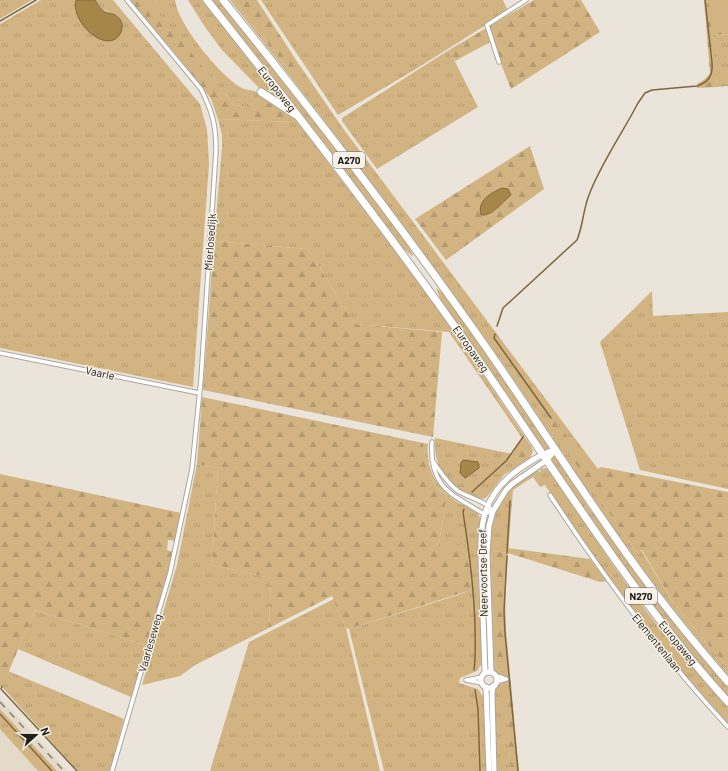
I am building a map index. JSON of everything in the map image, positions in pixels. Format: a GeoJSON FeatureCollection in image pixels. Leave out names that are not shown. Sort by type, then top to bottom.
{"type":"FeatureCollection","features":[{"type":"Feature","properties":{"kind":"highway","name":"Europaweg"},"geometry":{"type":"LineString","coordinates":[[207,0],[301,119],[373,214],[445,313],[637,591],[680,646],[728,702]]}},
{"type":"Feature","properties":{"kind":"highway","name":"Europaweg"},"geometry":{"type":"LineString","coordinates":[[223,0],[333,138],[420,255],[556,449],[641,574],[678,623],[728,682]]}},
{"type":"Feature","properties":{"kind":"highway","name":"A270"},"geometry":{"type":"LineString","coordinates":[[261,92],[301,119]]}},
{"type":"Feature","properties":{"kind":"street","name":"Mierlosedijk"},"geometry":{"type":"LineString","coordinates":[[126,0],[201,89],[214,118],[216,132],[214,190],[199,393],[192,469],[183,513]]}},
{"type":"Feature","properties":{"kind":"street"},"geometry":{"type":"LineString","coordinates":[[499,62],[487,25],[526,0]]}},
{"type":"Feature","properties":{"kind":"street","name":"Vaarle"},"geometry":{"type":"LineString","coordinates":[[0,353],[199,393]]}},
{"type":"Feature","properties":{"kind":"street"},"geometry":{"type":"LineString","coordinates":[[432,442],[432,460],[434,471],[442,486],[452,495],[484,514],[492,511],[487,505],[458,491],[447,482],[432,460]]}},
{"type":"Feature","properties":{"kind":"street","name":"Neervoortse Dreef"},"geometry":{"type":"LineString","coordinates":[[486,674],[480,537],[484,514],[487,505],[501,484],[510,475],[543,453],[556,449]]}},
{"type":"Feature","properties":{"kind":"street","name":"Neervoortse Dreef"},"geometry":{"type":"LineString","coordinates":[[486,674],[487,546],[492,511],[512,484],[547,460],[556,449]]}},
{"type":"Feature","properties":{"kind":"street","name":"Elementenlaan"},"geometry":{"type":"LineString","coordinates":[[550,495],[596,565],[662,651],[728,727]]}},
{"type":"Feature","properties":{"kind":"street","name":"Vaarleseweg"},"geometry":{"type":"LineString","coordinates":[[112,771],[170,573],[183,513]]}},
{"type":"Feature","properties":{"kind":"street"},"geometry":{"type":"LineString","coordinates":[[486,674],[495,681]]}},
{"type":"Feature","properties":{"kind":"street"},"geometry":{"type":"LineString","coordinates":[[486,674],[466,680],[491,687],[495,681]]}},
{"type":"Feature","properties":{"kind":"street"},"geometry":{"type":"LineString","coordinates":[[486,674],[484,685],[489,771]]}},
{"type":"Feature","properties":{"kind":"street"},"geometry":{"type":"LineString","coordinates":[[494,771],[492,694],[495,681]]}},
{"type":"Feature","properties":{"kind":"shaded area"},"geometry":{"type":"Polygon","coordinates":[[[76,0],[95,0],[103,11],[118,17],[122,22],[122,26],[121,32],[116,39],[108,41],[100,39],[92,34],[79,19],[76,9],[76,0]]]}},
{"type":"Feature","properties":{"kind":"shaded area"},"geometry":{"type":"Polygon","coordinates":[[[502,188],[508,189],[511,195],[493,211],[485,215],[481,215],[480,210],[483,201],[489,195],[502,188]]]}},
{"type":"Feature","properties":{"kind":"shaded area"},"geometry":{"type":"Polygon","coordinates":[[[463,460],[478,462],[479,465],[479,468],[465,478],[460,473],[461,463],[463,460]]]}},
{"type":"Feature","properties":{"kind":"shaded area"},"geometry":{"type":"Polygon","coordinates":[[[0,698],[67,771],[57,771],[0,709],[0,698]]]}},
{"type":"Feature","properties":{"kind":"shaded area"},"geometry":{"type":"Polygon","coordinates":[[[0,729],[38,771],[0,771],[0,729]]]}},
{"type":"Feature","properties":{"kind":"green space"},"geometry":{"type":"Polygon","coordinates":[[[0,0],[32,0],[0,19],[0,0]]]}},
{"type":"Feature","properties":{"kind":"green space"},"geometry":{"type":"Polygon","coordinates":[[[41,0],[76,0],[76,7],[81,22],[93,34],[99,38],[107,40],[114,39],[110,13],[102,9],[95,0],[113,0],[200,104],[207,129],[209,164],[193,387],[0,348],[0,24],[41,0]]]}},
{"type":"Feature","properties":{"kind":"green space"},"geometry":{"type":"Polygon","coordinates":[[[130,0],[157,0],[153,6],[234,105],[247,107],[261,99],[279,109],[291,122],[218,119],[211,99],[197,80],[130,0]]]}},
{"type":"Feature","properties":{"kind":"green space"},"geometry":{"type":"Polygon","coordinates":[[[157,0],[175,0],[183,22],[191,35],[211,60],[231,81],[242,88],[257,92],[267,97],[295,119],[405,263],[466,349],[531,446],[533,451],[530,458],[504,475],[486,498],[483,499],[474,497],[459,490],[446,478],[438,464],[435,438],[513,454],[525,438],[522,438],[449,332],[355,324],[308,249],[214,241],[222,147],[222,135],[218,119],[290,122],[261,99],[247,107],[234,105],[152,6],[157,0]]]}},
{"type":"Feature","properties":{"kind":"green space"},"geometry":{"type":"Polygon","coordinates":[[[188,0],[202,0],[285,105],[261,90],[222,50],[188,0]]]}},
{"type":"Feature","properties":{"kind":"green space"},"geometry":{"type":"Polygon","coordinates":[[[210,0],[221,0],[264,54],[411,246],[409,247],[413,255],[412,256],[405,250],[404,251],[210,0]]]}},
{"type":"Feature","properties":{"kind":"green space"},"geometry":{"type":"Polygon","coordinates":[[[230,0],[233,0],[289,70],[298,63],[342,127],[598,469],[592,472],[554,420],[548,422],[636,552],[641,550],[674,604],[728,668],[728,675],[677,613],[612,527],[501,361],[435,269],[334,134],[230,0]]]}},
{"type":"Feature","properties":{"kind":"green space"},"geometry":{"type":"Polygon","coordinates":[[[233,0],[257,0],[298,63],[289,70],[233,0]]]}},
{"type":"Feature","properties":{"kind":"green space"},"geometry":{"type":"Polygon","coordinates":[[[261,0],[503,0],[508,11],[416,69],[338,115],[261,0]]]}},
{"type":"Feature","properties":{"kind":"green space"},"geometry":{"type":"Polygon","coordinates":[[[534,0],[581,0],[600,32],[511,89],[501,64],[494,40],[455,61],[449,50],[534,0]]]}},
{"type":"Feature","properties":{"kind":"green space"},"geometry":{"type":"Polygon","coordinates":[[[704,0],[728,0],[728,34],[713,35],[717,87],[697,88],[697,84],[705,79],[710,73],[704,0]]]}},
{"type":"Feature","properties":{"kind":"green space"},"geometry":{"type":"Polygon","coordinates":[[[708,0],[728,0],[728,32],[712,33],[708,0]]]}},
{"type":"Feature","properties":{"kind":"green space"},"geometry":{"type":"Polygon","coordinates":[[[728,34],[728,86],[717,87],[712,35],[728,34]]]}},
{"type":"Feature","properties":{"kind":"green space"},"geometry":{"type":"Polygon","coordinates":[[[449,50],[478,107],[377,169],[342,121],[342,118],[449,50]]]}},
{"type":"Feature","properties":{"kind":"green space"},"geometry":{"type":"Polygon","coordinates":[[[530,146],[544,189],[446,260],[415,219],[530,146]],[[502,188],[491,194],[486,215],[496,210],[498,205],[511,195],[508,189],[502,188]]]}},
{"type":"Feature","properties":{"kind":"green space"},"geometry":{"type":"Polygon","coordinates":[[[214,241],[308,249],[355,324],[442,332],[433,437],[203,390],[214,241]]]}},
{"type":"Feature","properties":{"kind":"green space"},"geometry":{"type":"Polygon","coordinates":[[[436,288],[445,294],[484,348],[550,448],[544,451],[439,299],[440,298],[436,288]]]}},
{"type":"Feature","properties":{"kind":"green space"},"geometry":{"type":"Polygon","coordinates":[[[652,291],[653,316],[728,312],[728,489],[640,470],[600,342],[652,291]]]}},
{"type":"Feature","properties":{"kind":"green space"},"geometry":{"type":"Polygon","coordinates":[[[202,397],[423,443],[427,465],[432,479],[441,491],[447,495],[438,549],[464,544],[471,578],[471,590],[349,629],[346,628],[332,596],[269,628],[271,578],[212,565],[218,468],[197,464],[202,397]]]}},
{"type":"Feature","properties":{"kind":"green space"},"geometry":{"type":"Polygon","coordinates":[[[554,419],[592,472],[601,467],[728,492],[728,668],[674,604],[642,550],[636,552],[547,422],[554,419]]]}},
{"type":"Feature","properties":{"kind":"green space"},"geometry":{"type":"Polygon","coordinates":[[[522,438],[524,438],[531,447],[530,453],[517,465],[511,456],[522,438]]]}},
{"type":"Feature","properties":{"kind":"green space"},"geometry":{"type":"Polygon","coordinates":[[[423,443],[428,444],[431,470],[439,485],[452,498],[478,513],[480,520],[478,548],[481,572],[484,665],[480,666],[477,671],[460,678],[459,683],[478,689],[482,695],[485,695],[488,771],[384,771],[349,629],[471,590],[467,553],[438,549],[447,495],[432,479],[427,465],[423,443]]]}},
{"type":"Feature","properties":{"kind":"green space"},"geometry":{"type":"Polygon","coordinates":[[[555,456],[591,511],[599,519],[728,685],[728,698],[676,637],[612,552],[550,459],[555,456]]]}},
{"type":"Feature","properties":{"kind":"green space"},"geometry":{"type":"Polygon","coordinates":[[[197,464],[218,468],[212,565],[271,578],[269,628],[195,665],[180,676],[142,685],[177,565],[197,464]]]}},
{"type":"Feature","properties":{"kind":"green space"},"geometry":{"type":"Polygon","coordinates":[[[539,469],[548,469],[611,562],[666,637],[728,707],[728,725],[678,668],[609,578],[545,485],[540,487],[533,477],[513,490],[508,553],[492,551],[491,571],[494,663],[503,676],[500,676],[493,670],[488,563],[491,524],[497,507],[505,494],[537,470],[540,472],[541,471],[539,469]]]}},
{"type":"Feature","properties":{"kind":"green space"},"geometry":{"type":"Polygon","coordinates":[[[0,474],[181,513],[175,541],[168,540],[167,550],[173,552],[148,646],[35,610],[2,687],[0,686],[0,474]]]}},
{"type":"Feature","properties":{"kind":"green space"},"geometry":{"type":"Polygon","coordinates":[[[508,548],[590,559],[607,581],[600,582],[508,553],[508,548]]]}},
{"type":"Feature","properties":{"kind":"green space"},"geometry":{"type":"Polygon","coordinates":[[[492,551],[508,553],[505,592],[506,630],[519,771],[511,771],[502,673],[494,663],[491,571],[492,551]]]}},
{"type":"Feature","properties":{"kind":"green space"},"geometry":{"type":"Polygon","coordinates":[[[334,599],[346,628],[380,771],[210,771],[249,642],[334,599]]]}},
{"type":"Feature","properties":{"kind":"green space"},"geometry":{"type":"Polygon","coordinates":[[[35,610],[148,646],[131,697],[18,649],[35,610]]]}},
{"type":"Feature","properties":{"kind":"green space"},"geometry":{"type":"Polygon","coordinates":[[[8,671],[124,719],[110,771],[78,771],[2,687],[8,671]]]}},
{"type":"Feature","properties":{"kind":"green space"},"geometry":{"type":"Polygon","coordinates":[[[504,683],[511,771],[495,771],[494,689],[499,684],[504,683]]]}},
{"type":"Feature","properties":{"kind":"green space"},"geometry":{"type":"Polygon","coordinates":[[[0,709],[57,771],[38,771],[0,729],[0,709]]]}},
{"type":"Feature","properties":{"kind":"waterway"},"geometry":{"type":"LineString","coordinates":[[0,21],[36,0]]}},
{"type":"Feature","properties":{"kind":"waterway"},"geometry":{"type":"LineString","coordinates":[[497,326],[503,308],[577,240],[587,201],[599,171],[645,93],[652,90],[697,86],[709,78],[712,71],[712,63],[705,0]]}},
{"type":"Feature","properties":{"kind":"waterway"},"geometry":{"type":"LineString","coordinates":[[495,334],[494,338],[551,418]]}},
{"type":"Feature","properties":{"kind":"waterway"},"geometry":{"type":"LineString","coordinates":[[472,492],[506,461],[523,437]]}},
{"type":"Feature","properties":{"kind":"waterway"},"geometry":{"type":"LineString","coordinates":[[507,553],[510,501]]}},
{"type":"Feature","properties":{"kind":"waterway"},"geometry":{"type":"LineString","coordinates":[[464,509],[463,512],[471,569],[474,612],[474,670]]}},
{"type":"Feature","properties":{"kind":"waterway"},"geometry":{"type":"LineString","coordinates":[[507,556],[504,611],[505,633],[518,771]]}},
{"type":"Feature","properties":{"kind":"waterway"},"geometry":{"type":"LineString","coordinates":[[2,686],[1,689],[77,771]]}},
{"type":"Feature","properties":{"kind":"waterway"},"geometry":{"type":"LineString","coordinates":[[475,690],[478,709],[480,771]]}},
{"type":"Feature","properties":{"kind":"waterway"},"geometry":{"type":"LineString","coordinates":[[0,714],[52,771]]}},
{"type":"Feature","properties":{"kind":"railway"},"geometry":{"type":"LineString","coordinates":[[0,702],[64,771]]}}]}
